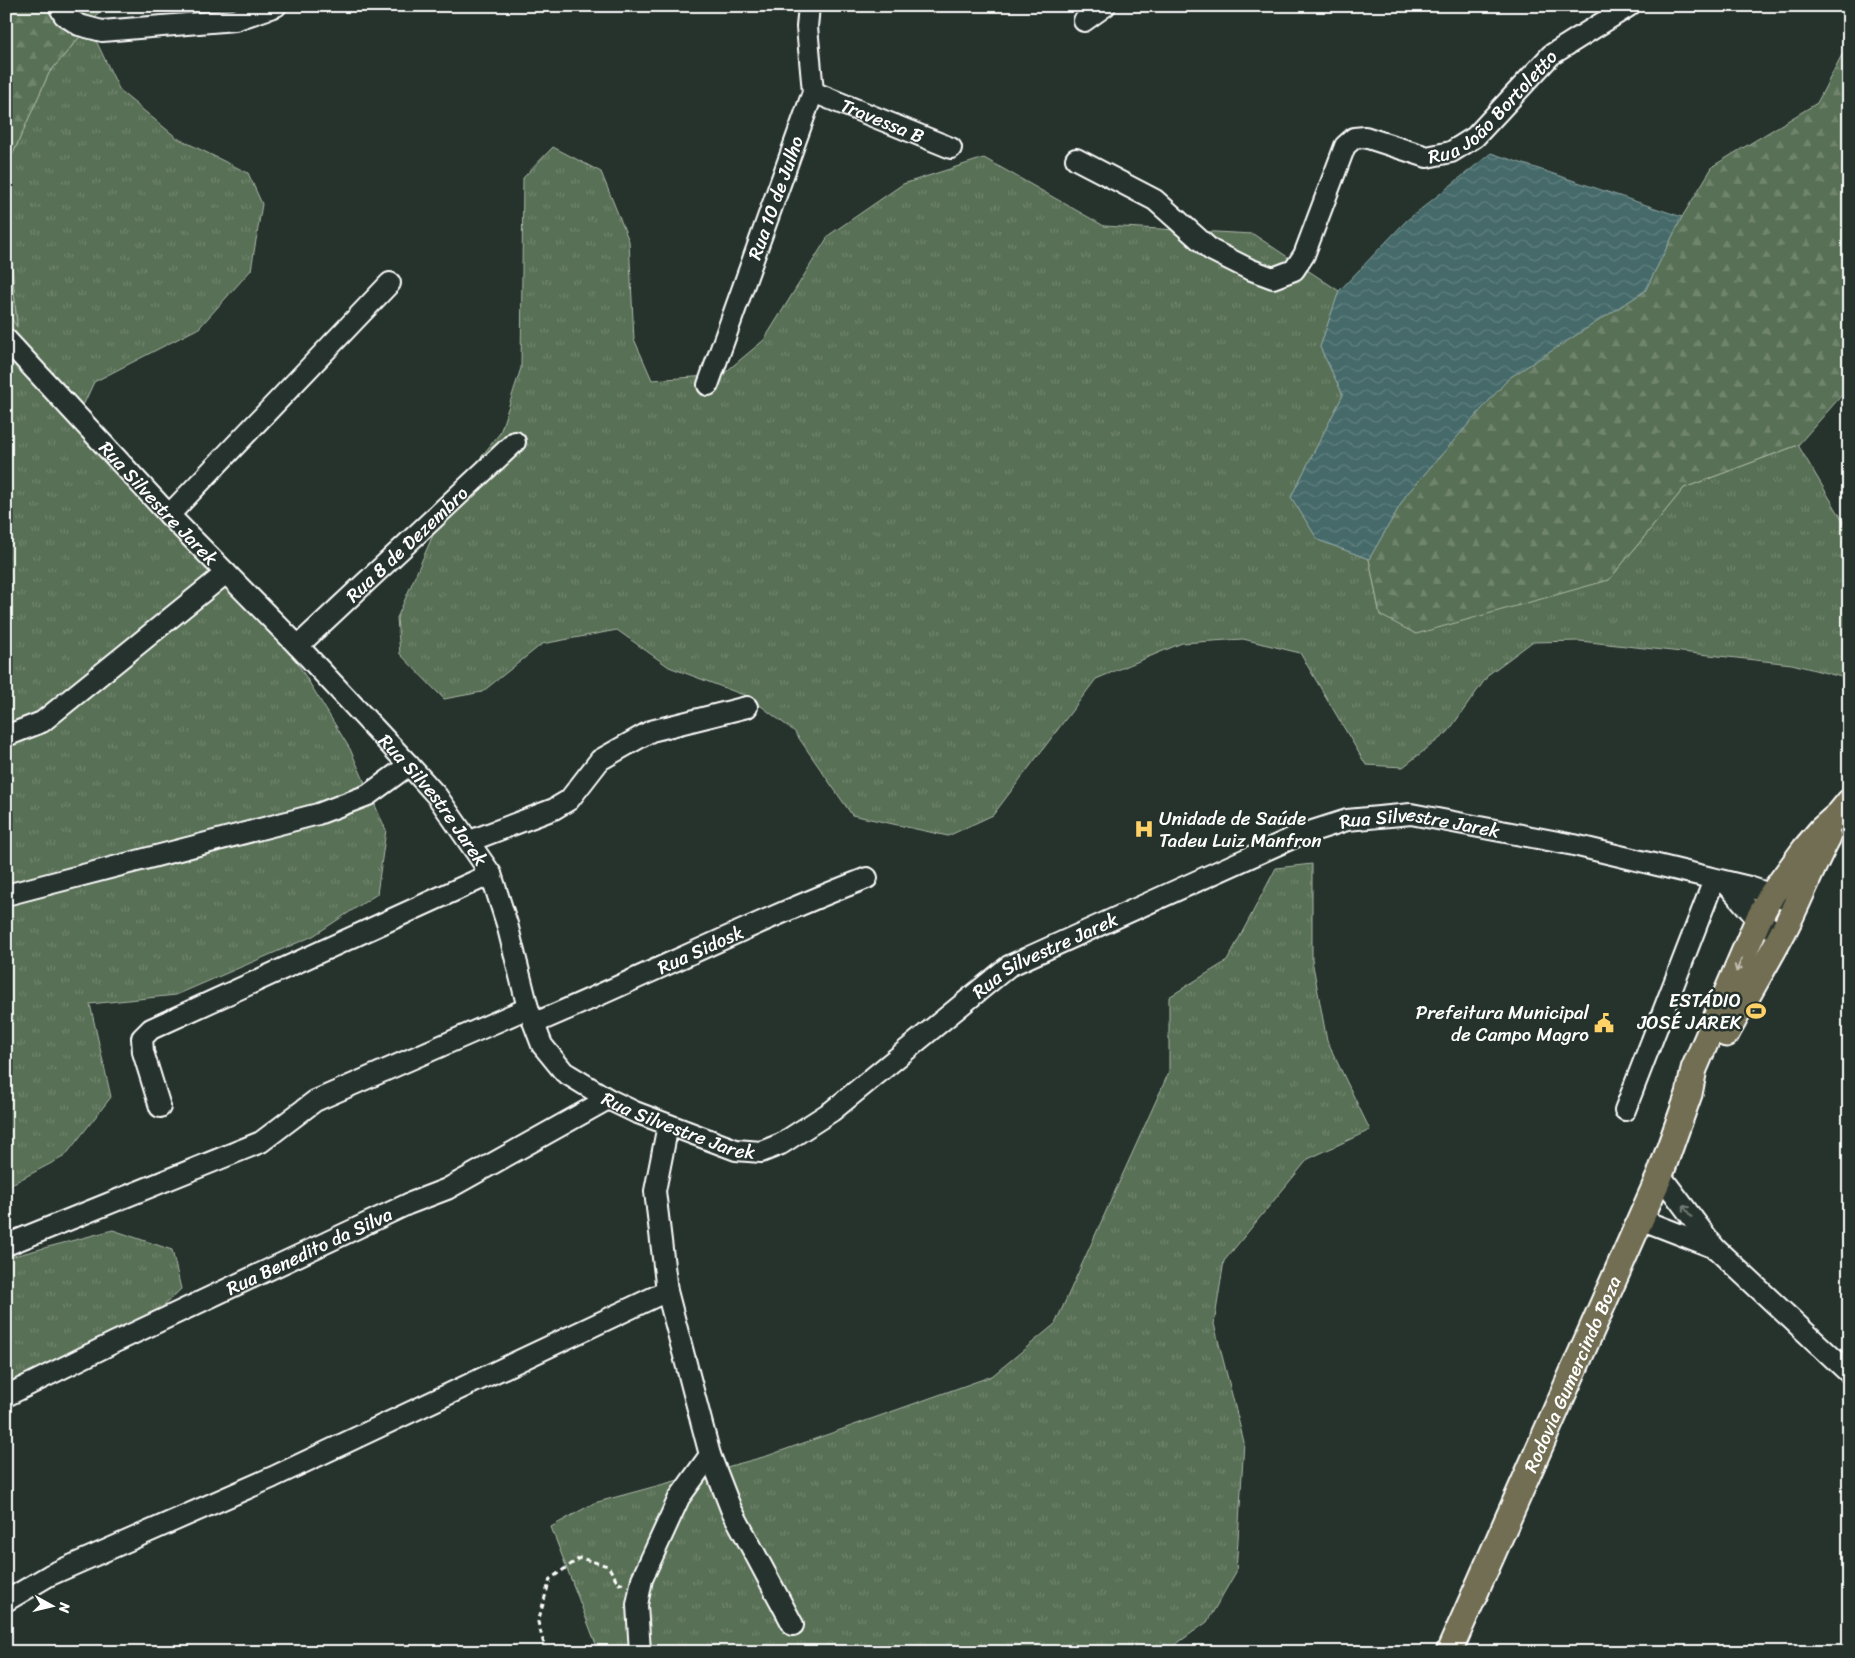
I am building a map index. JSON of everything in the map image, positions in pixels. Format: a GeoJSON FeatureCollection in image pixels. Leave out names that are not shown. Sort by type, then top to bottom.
{"type":"FeatureCollection","features":[{"type":"Feature","properties":{"kind":"main road","name":"Rodovia Gumercindo Boza"},"geometry":{"type":"LineString","coordinates":[[1450,1652],[1660,1175],[1689,1094],[1694,1069],[1758,920],[1772,894],[1811,842],[1845,807]]}},
{"type":"Feature","properties":{"kind":"main road","name":"Rodovia Gumercindo Boza"},"geometry":{"type":"LineString","coordinates":[[1689,1094],[1716,1054],[1782,935],[1818,854],[1845,807]]}},
{"type":"Feature","properties":{"kind":"street"},"geometry":{"type":"LineString","coordinates":[[59,6],[64,15],[78,25],[102,31],[235,20],[276,6]]}},
{"type":"Feature","properties":{"kind":"street","name":"Rua 10 de Julho"},"geometry":{"type":"LineString","coordinates":[[708,385],[813,92],[807,27],[809,6]]}},
{"type":"Feature","properties":{"kind":"street"},"geometry":{"type":"LineString","coordinates":[[1084,22],[1105,6]]}},
{"type":"Feature","properties":{"kind":"street","name":"Rua João Bortoletto"},"geometry":{"type":"LineString","coordinates":[[1076,159],[1155,200],[1211,250],[1273,278],[1294,270],[1304,255],[1345,146],[1354,138],[1365,137],[1427,157],[1451,152],[1475,138],[1551,55],[1629,6]]}},
{"type":"Feature","properties":{"kind":"street","name":"Travessa B"},"geometry":{"type":"LineString","coordinates":[[813,92],[952,148]]}},
{"type":"Feature","properties":{"kind":"street"},"geometry":{"type":"LineString","coordinates":[[169,516],[390,283]]}},
{"type":"Feature","properties":{"kind":"street","name":"Rua Silvestre Jarek"},"geometry":{"type":"LineString","coordinates":[[6,339],[169,516],[298,646],[410,765],[436,796],[491,874],[542,1045],[564,1072],[608,1099],[635,1112],[736,1150],[761,1152],[781,1144],[832,1111],[1009,966],[1297,836],[1347,820],[1411,814],[1574,845],[1772,894]]}},
{"type":"Feature","properties":{"kind":"street","name":"Rua 8 de Dezembro"},"geometry":{"type":"LineString","coordinates":[[298,646],[515,442]]}},
{"type":"Feature","properties":{"kind":"street"},"geometry":{"type":"LineString","coordinates":[[6,736],[42,722],[226,573]]}},
{"type":"Feature","properties":{"kind":"street"},"geometry":{"type":"LineString","coordinates":[[470,842],[554,809],[569,800],[600,760],[650,731],[747,707]]}},
{"type":"Feature","properties":{"kind":"street"},"geometry":{"type":"LineString","coordinates":[[6,895],[318,814],[368,796],[410,765]]}},
{"type":"Feature","properties":{"kind":"street"},"geometry":{"type":"LineString","coordinates":[[160,1107],[143,1052],[142,1038],[151,1029],[491,874]]}},
{"type":"Feature","properties":{"kind":"street","name":"Rua Sidosk"},"geometry":{"type":"LineString","coordinates":[[6,1246],[261,1142],[315,1102],[532,1016],[622,986],[806,902],[868,878]]}},
{"type":"Feature","properties":{"kind":"street"},"geometry":{"type":"LineString","coordinates":[[1625,1110],[1720,881],[1758,920],[1782,935]]}},
{"type":"Feature","properties":{"kind":"street"},"geometry":{"type":"LineString","coordinates":[[1772,894],[1797,904]]}},
{"type":"Feature","properties":{"kind":"street","name":"Rua Benedito da Silva"},"geometry":{"type":"LineString","coordinates":[[6,1396],[113,1343],[408,1204],[447,1189],[608,1099]]}},
{"type":"Feature","properties":{"kind":"street"},"geometry":{"type":"LineString","coordinates":[[668,1125],[655,1191],[667,1291],[710,1455],[731,1509],[793,1625]]}},
{"type":"Feature","properties":{"kind":"street"},"geometry":{"type":"LineString","coordinates":[[1660,1175],[1715,1248],[1849,1373]]}},
{"type":"Feature","properties":{"kind":"street"},"geometry":{"type":"LineString","coordinates":[[1640,1219],[1715,1248]]}},
{"type":"Feature","properties":{"kind":"street"},"geometry":{"type":"LineString","coordinates":[[6,1601],[50,1575],[273,1477],[667,1291]]}},
{"type":"Feature","properties":{"kind":"street"},"geometry":{"type":"LineString","coordinates":[[640,1652],[637,1605],[642,1579],[680,1498],[710,1455]]}},
{"type":"Feature","properties":{"kind":"path"},"geometry":{"type":"LineString","coordinates":[[546,1652],[538,1622],[550,1579],[580,1558],[608,1566],[619,1584],[642,1579]]}},
{"type":"Feature","properties":{"kind":"green space"},"geometry":{"type":"Polygon","coordinates":[[[6,6],[103,6],[89,26],[49,73],[6,169],[6,6]]]}},
{"type":"Feature","properties":{"kind":"green space"},"geometry":{"type":"Polygon","coordinates":[[[89,26],[120,91],[177,138],[248,173],[262,204],[251,270],[199,328],[94,382],[80,412],[282,638],[350,749],[386,830],[377,894],[313,936],[176,995],[90,1004],[111,1097],[65,1156],[6,1187],[6,309],[17,325],[6,197],[6,169],[49,73],[89,26]]]}},
{"type":"Feature","properties":{"kind":"green space"},"geometry":{"type":"Polygon","coordinates":[[[1849,41],[1849,387],[1798,445],[1684,488],[1609,580],[1416,634],[1380,615],[1369,559],[1406,495],[1509,378],[1645,291],[1682,217],[1713,166],[1817,103],[1849,41]]]}},
{"type":"Feature","properties":{"kind":"green space"},"geometry":{"type":"Polygon","coordinates":[[[553,147],[601,172],[629,241],[634,339],[652,380],[722,375],[764,340],[829,235],[903,184],[984,158],[1104,226],[1253,234],[1339,291],[1320,347],[1343,395],[1291,497],[1318,540],[1369,559],[1380,615],[1609,580],[1684,488],[1798,445],[1849,531],[1849,679],[1792,664],[1580,641],[1532,642],[1489,674],[1448,732],[1403,767],[1366,765],[1300,653],[1243,639],[1182,643],[1096,679],[993,815],[948,836],[852,815],[794,731],[749,697],[669,667],[617,630],[542,644],[482,692],[444,699],[400,654],[397,618],[449,498],[500,433],[521,368],[523,178],[553,147]]]}},
{"type":"Feature","properties":{"kind":"green space"},"geometry":{"type":"Polygon","coordinates":[[[6,197],[17,327],[6,309],[6,197]]]}},
{"type":"Feature","properties":{"kind":"green space"},"geometry":{"type":"Polygon","coordinates":[[[1312,864],[1312,960],[1327,1041],[1370,1130],[1308,1159],[1224,1261],[1214,1324],[1244,1442],[1236,1572],[1207,1622],[1165,1652],[599,1652],[551,1527],[594,1503],[767,1456],[992,1376],[1055,1324],[1169,1072],[1169,997],[1227,961],[1276,868],[1312,864]]]}},
{"type":"Feature","properties":{"kind":"green space"},"geometry":{"type":"Polygon","coordinates":[[[113,1230],[172,1250],[181,1289],[155,1314],[6,1384],[6,1258],[113,1230]]]}},
{"type":"Feature","properties":{"kind":"water"},"geometry":{"type":"Polygon","coordinates":[[[1491,153],[1682,217],[1645,291],[1509,378],[1406,495],[1369,559],[1318,540],[1291,497],[1343,395],[1320,347],[1339,291],[1406,221],[1491,153]]]}},
{"type":"Feature","properties":{"kind":"place","name":"Unidade de Saúde Tadeu Luiz Manfron"},"geometry":{"type":"Point","coordinates":[1144,829]}},
{"type":"Feature","properties":{"kind":"place","name":"ESTÁDIO JOSÉ JAREK"},"geometry":{"type":"Point","coordinates":[1756,1011]}},
{"type":"Feature","properties":{"kind":"place","name":"Prefeitura Municipal de Campo Magro"},"geometry":{"type":"Point","coordinates":[1604,1023]}}]}
